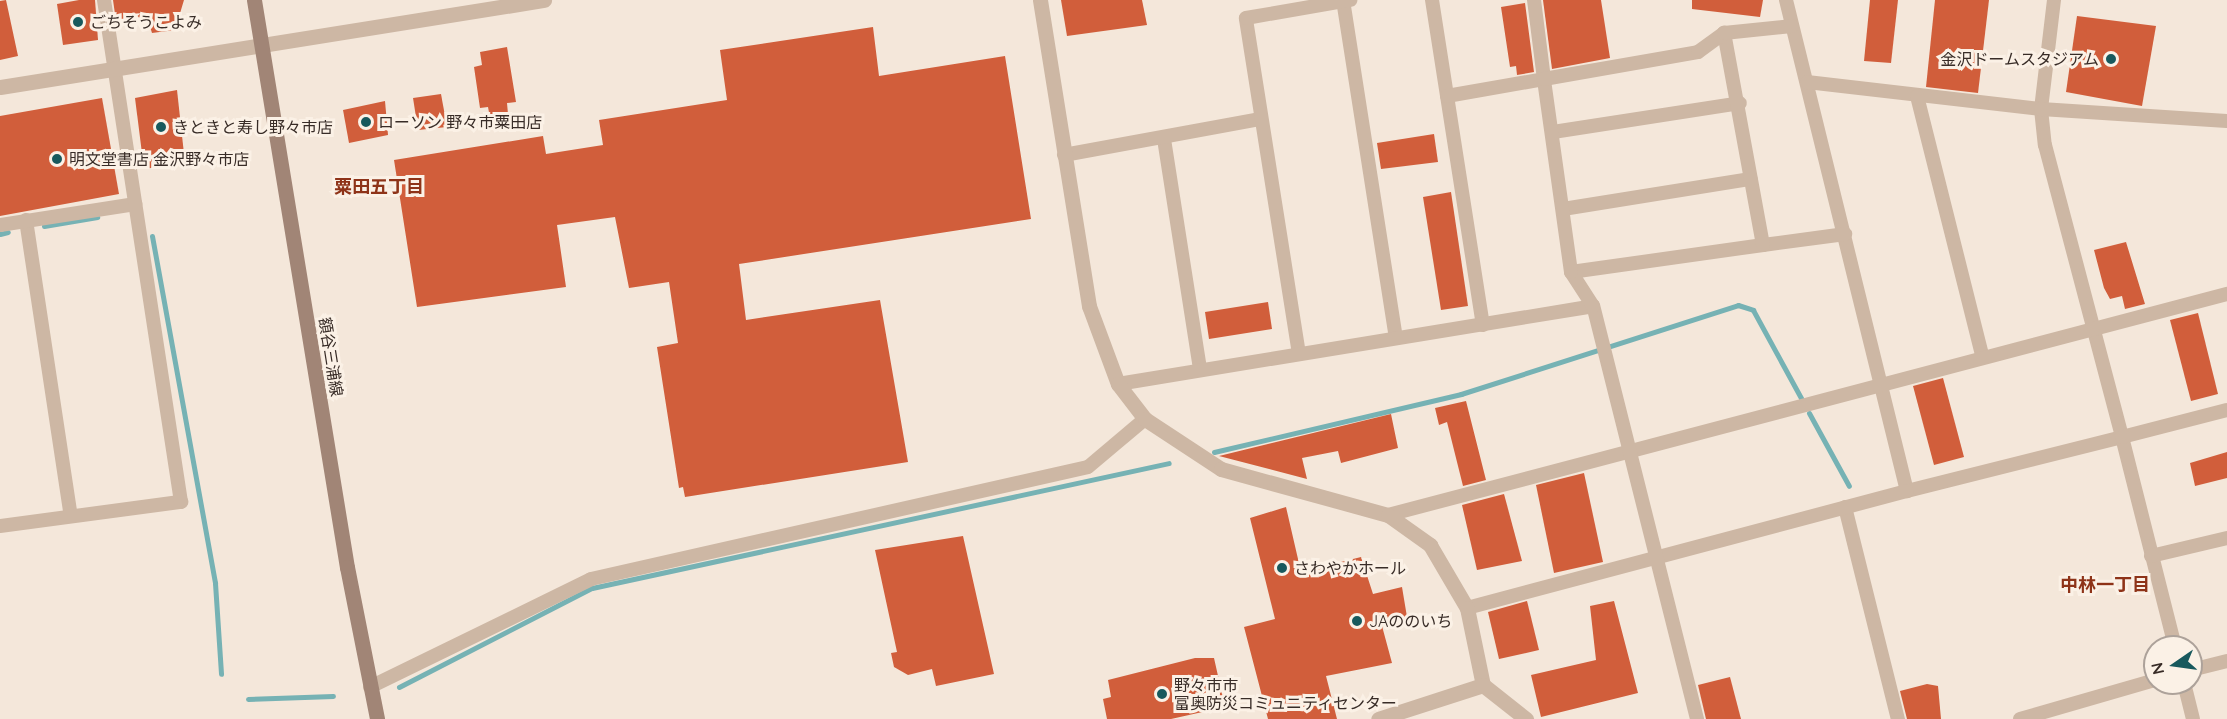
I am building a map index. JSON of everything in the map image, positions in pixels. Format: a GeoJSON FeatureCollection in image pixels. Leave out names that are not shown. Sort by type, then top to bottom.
{"type":"FeatureCollection","features":[{"type":"Feature","properties":{"kind":"main road","name":"額谷三浦線"},"geometry":{"type":"LineString","coordinates":[[254,0],[377,719]]}},
{"type":"Feature","properties":{"kind":"street"},"geometry":{"type":"LineString","coordinates":[[0,526],[181,502],[104,0]]}},
{"type":"Feature","properties":{"kind":"street"},"geometry":{"type":"LineString","coordinates":[[0,87],[508,3],[544,0]]}},
{"type":"Feature","properties":{"kind":"street"},"geometry":{"type":"LineString","coordinates":[[1040,0],[1089,306],[1118,384],[1145,419],[1186,451],[1221,469],[1388,515],[1430,545],[1467,608],[1483,685],[1526,719]]}},
{"type":"Feature","properties":{"kind":"street"},"geometry":{"type":"LineString","coordinates":[[1299,354],[1246,18],[1345,0],[1396,338]]}},
{"type":"Feature","properties":{"kind":"street"},"geometry":{"type":"LineString","coordinates":[[1432,0],[1483,325]]}},
{"type":"Feature","properties":{"kind":"street"},"geometry":{"type":"LineString","coordinates":[[1534,0],[1571,272],[1593,306],[1697,719]]}},
{"type":"Feature","properties":{"kind":"street"},"geometry":{"type":"LineString","coordinates":[[1786,0],[1883,383],[1907,491]]}},
{"type":"Feature","properties":{"kind":"street"},"geometry":{"type":"LineString","coordinates":[[2054,0],[2041,109],[2044,145],[2094,328],[2172,635]]}},
{"type":"Feature","properties":{"kind":"street"},"geometry":{"type":"LineString","coordinates":[[1447,96],[1698,52],[1724,33],[1792,26]]}},
{"type":"Feature","properties":{"kind":"street"},"geometry":{"type":"LineString","coordinates":[[1724,33],[1740,103],[1762,245]]}},
{"type":"Feature","properties":{"kind":"street"},"geometry":{"type":"LineString","coordinates":[[1808,82],[2041,109],[2227,121]]}},
{"type":"Feature","properties":{"kind":"street"},"geometry":{"type":"LineString","coordinates":[[1917,96],[1982,355]]}},
{"type":"Feature","properties":{"kind":"street"},"geometry":{"type":"LineString","coordinates":[[1552,132],[1740,103]]}},
{"type":"Feature","properties":{"kind":"street"},"geometry":{"type":"LineString","coordinates":[[1064,155],[1164,139],[1261,119]]}},
{"type":"Feature","properties":{"kind":"street"},"geometry":{"type":"LineString","coordinates":[[1164,139],[1200,368]]}},
{"type":"Feature","properties":{"kind":"street"},"geometry":{"type":"LineString","coordinates":[[1563,209],[1751,179]]}},
{"type":"Feature","properties":{"kind":"street"},"geometry":{"type":"LineString","coordinates":[[0,225],[135,204]]}},
{"type":"Feature","properties":{"kind":"street"},"geometry":{"type":"LineString","coordinates":[[26,220],[71,516]]}},
{"type":"Feature","properties":{"kind":"street"},"geometry":{"type":"LineString","coordinates":[[1571,272],[1845,234]]}},
{"type":"Feature","properties":{"kind":"street"},"geometry":{"type":"LineString","coordinates":[[1388,515],[1631,453],[1982,355],[2227,294]]}},
{"type":"Feature","properties":{"kind":"street"},"geometry":{"type":"LineString","coordinates":[[1118,384],[1200,368],[1593,306]]}},
{"type":"Feature","properties":{"kind":"street"},"geometry":{"type":"LineString","coordinates":[[1467,608],[1845,507],[2227,410]]}},
{"type":"Feature","properties":{"kind":"street"},"geometry":{"type":"LineString","coordinates":[[370,687],[591,579],[1088,467],[1145,419]]}},
{"type":"Feature","properties":{"kind":"street"},"geometry":{"type":"LineString","coordinates":[[1845,507],[1898,719]]}},
{"type":"Feature","properties":{"kind":"street"},"geometry":{"type":"LineString","coordinates":[[2151,556],[2227,538]]}},
{"type":"Feature","properties":{"kind":"street"},"geometry":{"type":"LineString","coordinates":[[2203,667],[2227,662]]}},
{"type":"Feature","properties":{"kind":"street"},"geometry":{"type":"LineString","coordinates":[[2020,719],[2143,683]]}},
{"type":"Feature","properties":{"kind":"street"},"geometry":{"type":"LineString","coordinates":[[1378,719],[1483,685]]}},
{"type":"Feature","properties":{"kind":"street"},"geometry":{"type":"LineString","coordinates":[[2187,695],[2193,719]]}},
{"type":"Feature","properties":{"kind":"building"},"geometry":{"type":"Polygon","coordinates":[[[6,0],[18,56],[0,60],[0,1],[6,0]]]}},
{"type":"Feature","properties":{"kind":"building","name":"ごちそうこよみ"},"geometry":{"type":"Polygon","coordinates":[[[95,0],[98,40],[63,45],[57,4],[95,0]]]}},
{"type":"Feature","properties":{"kind":"building"},"geometry":{"type":"Polygon","coordinates":[[[113,0],[184,0],[175,30],[152,33],[147,17],[116,21],[113,0]]]}},
{"type":"Feature","properties":{"kind":"building"},"geometry":{"type":"Polygon","coordinates":[[[1061,0],[1142,0],[1147,25],[1067,36],[1061,0]]]}},
{"type":"Feature","properties":{"kind":"building"},"geometry":{"type":"Polygon","coordinates":[[[1543,0],[1601,0],[1610,58],[1552,69],[1543,0]]]}},
{"type":"Feature","properties":{"kind":"building"},"geometry":{"type":"Polygon","coordinates":[[[1692,0],[1763,0],[1760,17],[1692,9],[1692,0]]]}},
{"type":"Feature","properties":{"kind":"building"},"geometry":{"type":"Polygon","coordinates":[[[1870,0],[1898,0],[1891,63],[1864,61],[1870,0]]]}},
{"type":"Feature","properties":{"kind":"building"},"geometry":{"type":"Polygon","coordinates":[[[1935,0],[1989,0],[1978,93],[1926,87],[1935,0]]]}},
{"type":"Feature","properties":{"kind":"building"},"geometry":{"type":"Polygon","coordinates":[[[1525,3],[1534,72],[1517,75],[1516,66],[1510,67],[1501,7],[1525,3]]]}},
{"type":"Feature","properties":{"kind":"building","name":"金沢ドームスタジアム"},"geometry":{"type":"Polygon","coordinates":[[[2077,16],[2156,26],[2142,106],[2066,92],[2077,16]]]}},
{"type":"Feature","properties":{"kind":"building"},"geometry":{"type":"Polygon","coordinates":[[[873,27],[879,76],[1005,56],[1031,219],[739,264],[746,320],[880,300],[908,462],[685,497],[683,487],[679,488],[657,347],[678,343],[669,282],[629,288],[615,217],[557,225],[566,287],[417,307],[394,160],[543,136],[546,154],[603,145],[599,120],[727,100],[720,50],[873,27]]]}},
{"type":"Feature","properties":{"kind":"building"},"geometry":{"type":"Polygon","coordinates":[[[507,47],[516,102],[507,103],[508,114],[490,118],[488,107],[480,108],[474,67],[482,65],[480,52],[507,47]]]}},
{"type":"Feature","properties":{"kind":"building"},"geometry":{"type":"Polygon","coordinates":[[[177,90],[185,163],[144,169],[135,98],[177,90]]]}},
{"type":"Feature","properties":{"kind":"building"},"geometry":{"type":"Polygon","coordinates":[[[441,94],[447,127],[418,130],[413,98],[441,94]]]}},
{"type":"Feature","properties":{"kind":"building","name":"明文堂書店 金沢野々市店"},"geometry":{"type":"Polygon","coordinates":[[[102,98],[119,194],[0,216],[0,116],[102,98]]]}},
{"type":"Feature","properties":{"kind":"building","name":"ローソン 野々市粟田店"},"geometry":{"type":"Polygon","coordinates":[[[385,101],[388,135],[349,143],[343,110],[385,101]]]}},
{"type":"Feature","properties":{"kind":"building"},"geometry":{"type":"Polygon","coordinates":[[[1434,134],[1438,162],[1381,169],[1377,143],[1434,134]]]}},
{"type":"Feature","properties":{"kind":"building"},"geometry":{"type":"Polygon","coordinates":[[[1451,192],[1468,306],[1441,310],[1423,197],[1451,192]]]}},
{"type":"Feature","properties":{"kind":"building"},"geometry":{"type":"Polygon","coordinates":[[[2126,242],[2145,304],[2125,309],[2122,296],[2110,299],[2104,288],[2094,250],[2126,242]]]}},
{"type":"Feature","properties":{"kind":"building"},"geometry":{"type":"Polygon","coordinates":[[[1268,302],[1272,329],[1209,339],[1205,312],[1268,302]]]}},
{"type":"Feature","properties":{"kind":"building"},"geometry":{"type":"Polygon","coordinates":[[[2198,313],[2218,394],[2191,401],[2170,320],[2198,313]]]}},
{"type":"Feature","properties":{"kind":"building"},"geometry":{"type":"Polygon","coordinates":[[[1943,378],[1964,457],[1934,465],[1913,386],[1943,378]]]}},
{"type":"Feature","properties":{"kind":"building"},"geometry":{"type":"Polygon","coordinates":[[[1466,401],[1486,480],[1463,486],[1447,422],[1439,425],[1435,408],[1466,401]]]}},
{"type":"Feature","properties":{"kind":"building"},"geometry":{"type":"Polygon","coordinates":[[[1391,414],[1398,448],[1341,463],[1338,451],[1302,458],[1307,479],[1219,456],[1391,414]]]}},
{"type":"Feature","properties":{"kind":"building"},"geometry":{"type":"Polygon","coordinates":[[[2227,452],[2227,478],[2195,486],[2190,463],[2227,452]]]}},
{"type":"Feature","properties":{"kind":"building"},"geometry":{"type":"Polygon","coordinates":[[[1584,473],[1603,562],[1554,573],[1536,485],[1584,473]]]}},
{"type":"Feature","properties":{"kind":"building"},"geometry":{"type":"Polygon","coordinates":[[[1504,494],[1522,561],[1477,570],[1462,505],[1504,494]]]}},
{"type":"Feature","properties":{"kind":"building"},"geometry":{"type":"Polygon","coordinates":[[[1286,507],[1301,572],[1361,557],[1373,594],[1402,587],[1407,617],[1382,626],[1392,663],[1326,676],[1337,719],[1268,719],[1244,627],[1275,619],[1250,518],[1286,507]]]}},
{"type":"Feature","properties":{"kind":"building"},"geometry":{"type":"Polygon","coordinates":[[[963,536],[994,674],[936,686],[932,669],[908,675],[894,667],[891,653],[897,652],[875,550],[963,536]]]}},
{"type":"Feature","properties":{"kind":"building"},"geometry":{"type":"Polygon","coordinates":[[[1527,601],[1539,650],[1499,659],[1488,612],[1527,601]]]}},
{"type":"Feature","properties":{"kind":"building"},"geometry":{"type":"Polygon","coordinates":[[[1614,601],[1638,693],[1541,717],[1531,675],[1596,660],[1590,606],[1614,601]]]}},
{"type":"Feature","properties":{"kind":"building","name":"野々市市 富奥防災コミュニティセンター"},"geometry":{"type":"Polygon","coordinates":[[[1195,658],[1214,658],[1225,707],[1171,719],[1107,719],[1103,699],[1111,697],[1108,680],[1195,658]]]}},
{"type":"Feature","properties":{"kind":"building"},"geometry":{"type":"Polygon","coordinates":[[[1730,677],[1741,719],[1706,719],[1698,685],[1730,677]]]}},
{"type":"Feature","properties":{"kind":"building"},"geometry":{"type":"Polygon","coordinates":[[[1927,684],[1938,686],[1941,719],[1907,719],[1900,691],[1927,684]]]}},
{"type":"Feature","properties":{"kind":"waterway"},"geometry":{"type":"LineString","coordinates":[[44,226],[97,217]]}},
{"type":"Feature","properties":{"kind":"waterway"},"geometry":{"type":"LineString","coordinates":[[0,234],[8,232]]}},
{"type":"Feature","properties":{"kind":"waterway"},"geometry":{"type":"LineString","coordinates":[[152,236],[215,583],[221,674]]}},
{"type":"Feature","properties":{"kind":"waterway"},"geometry":{"type":"LineString","coordinates":[[1214,452],[1461,394],[1738,305],[1753,310],[1802,400]]}},
{"type":"Feature","properties":{"kind":"waterway"},"geometry":{"type":"LineString","coordinates":[[1809,413],[1849,486]]}},
{"type":"Feature","properties":{"kind":"waterway"},"geometry":{"type":"LineString","coordinates":[[399,687],[592,588],[1169,463]]}},
{"type":"Feature","properties":{"kind":"waterway"},"geometry":{"type":"LineString","coordinates":[[248,699],[333,696]]}},
{"type":"Feature","properties":{"kind":"place","name":"ごちそうこよみ"},"geometry":{"type":"Point","coordinates":[78,22]}},
{"type":"Feature","properties":{"kind":"place","name":"金沢ドームスタジアム"},"geometry":{"type":"Point","coordinates":[2111,59]}},
{"type":"Feature","properties":{"kind":"place","name":"ローソン 野々市粟田店"},"geometry":{"type":"Point","coordinates":[366,122]}},
{"type":"Feature","properties":{"kind":"place","name":"きときと寿し野々市店"},"geometry":{"type":"Point","coordinates":[161,127]}},
{"type":"Feature","properties":{"kind":"place","name":"明文堂書店 金沢野々市店"},"geometry":{"type":"Point","coordinates":[57,159]}},
{"type":"Feature","properties":{"kind":"place","name":"さわやかホール"},"geometry":{"type":"Point","coordinates":[1282,568]}},
{"type":"Feature","properties":{"kind":"place","name":"JAののいち"},"geometry":{"type":"Point","coordinates":[1357,621]}},
{"type":"Feature","properties":{"kind":"place","name":"野々市市 富奥防災コミュニティセンター"},"geometry":{"type":"Point","coordinates":[1162,694]}},
{"type":"Feature","properties":{"kind":"district","name":"粟田五丁目"},"geometry":{"type":"Point","coordinates":[379,187]}},
{"type":"Feature","properties":{"kind":"district","name":"中林一丁目"},"geometry":{"type":"Point","coordinates":[2105,585]}}]}
